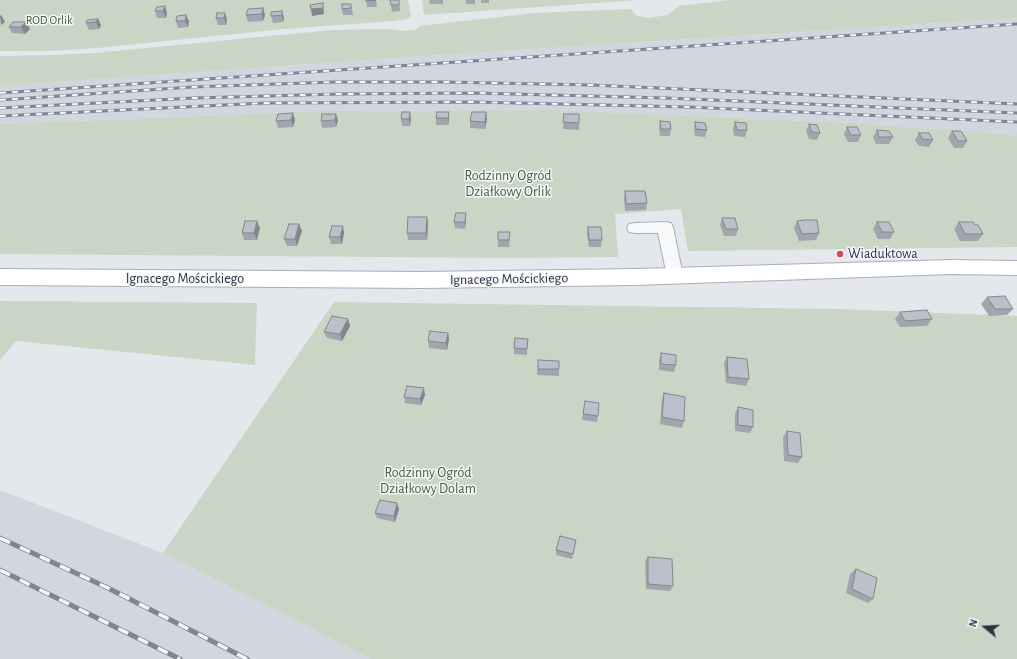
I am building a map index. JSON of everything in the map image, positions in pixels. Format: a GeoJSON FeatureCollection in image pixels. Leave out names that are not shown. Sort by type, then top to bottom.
{"type":"FeatureCollection","features":[{"type":"Feature","properties":{"kind":"street","name":"Ignacego Mościckiego"},"geometry":{"type":"LineString","coordinates":[[0,277],[422,280],[675,276],[951,267],[1017,268]]}},
{"type":"Feature","properties":{"kind":"lane"},"geometry":{"type":"LineString","coordinates":[[635,228],[665,227],[675,276]]}},
{"type":"Feature","properties":{"kind":"shaded area"},"geometry":{"type":"Polygon","coordinates":[[[1017,18],[1017,135],[852,123],[554,110],[325,111],[0,124],[0,86],[425,56],[1017,18]]]}},
{"type":"Feature","properties":{"kind":"shaded area"},"geometry":{"type":"Polygon","coordinates":[[[0,490],[163,553],[371,659],[0,659],[0,490]]]}},
{"type":"Feature","properties":{"kind":"green space","name":"ROD Orlik"},"geometry":{"type":"Polygon","coordinates":[[[0,0],[408,0],[411,16],[408,19],[394,21],[283,29],[97,48],[53,51],[0,51],[0,0]]]}},
{"type":"Feature","properties":{"kind":"green space"},"geometry":{"type":"Polygon","coordinates":[[[422,0],[638,0],[424,15],[422,0]]]}},
{"type":"Feature","properties":{"kind":"green space"},"geometry":{"type":"Polygon","coordinates":[[[730,0],[1017,0],[1017,18],[425,56],[0,86],[0,56],[95,53],[332,30],[388,29],[404,31],[415,30],[420,26],[535,13],[631,9],[635,15],[648,18],[668,15],[679,6],[730,0]]]}},
{"type":"Feature","properties":{"kind":"green space","name":"Rodzinny Ogród Działkowy Orlik"},"geometry":{"type":"Polygon","coordinates":[[[554,110],[852,123],[1017,135],[1017,247],[688,251],[681,209],[615,214],[618,257],[508,258],[0,254],[0,124],[325,111],[554,110]]]}},
{"type":"Feature","properties":{"kind":"green space"},"geometry":{"type":"Polygon","coordinates":[[[0,301],[257,303],[255,365],[16,341],[0,360],[0,301]]]}},
{"type":"Feature","properties":{"kind":"green space","name":"Rodzinny Ogród Działkowy Dolam"},"geometry":{"type":"Polygon","coordinates":[[[334,302],[838,309],[1017,316],[1017,659],[371,659],[163,553],[334,302]]]}},
{"type":"Feature","properties":{"kind":"building"},"geometry":{"type":"Polygon","coordinates":[[[390,0],[399,0],[399,5],[391,5],[390,0]]]}},
{"type":"Feature","properties":{"kind":"building"},"geometry":{"type":"Polygon","coordinates":[[[323,3],[323,8],[311,9],[310,5],[323,3]]]}},
{"type":"Feature","properties":{"kind":"building"},"geometry":{"type":"Polygon","coordinates":[[[342,4],[351,4],[351,8],[342,9],[342,4]]]}},
{"type":"Feature","properties":{"kind":"building"},"geometry":{"type":"Polygon","coordinates":[[[165,6],[163,11],[155,11],[157,7],[165,6]]]}},
{"type":"Feature","properties":{"kind":"building"},"geometry":{"type":"Polygon","coordinates":[[[263,8],[262,14],[246,15],[248,9],[263,8]]]}},
{"type":"Feature","properties":{"kind":"building"},"geometry":{"type":"Polygon","coordinates":[[[282,11],[282,15],[271,16],[271,12],[282,11]]]}},
{"type":"Feature","properties":{"kind":"building"},"geometry":{"type":"Polygon","coordinates":[[[217,13],[225,13],[224,18],[216,18],[217,13]]]}},
{"type":"Feature","properties":{"kind":"building"},"geometry":{"type":"Polygon","coordinates":[[[186,15],[185,21],[176,21],[177,16],[186,15]]]}},
{"type":"Feature","properties":{"kind":"building"},"geometry":{"type":"Polygon","coordinates":[[[98,19],[96,22],[86,23],[87,20],[98,19]]]}},
{"type":"Feature","properties":{"kind":"building"},"geometry":{"type":"Polygon","coordinates":[[[13,22],[26,22],[21,27],[9,27],[13,22]]]}},
{"type":"Feature","properties":{"kind":"building"},"geometry":{"type":"Polygon","coordinates":[[[402,112],[410,112],[409,119],[401,119],[402,112]]]}},
{"type":"Feature","properties":{"kind":"building"},"geometry":{"type":"Polygon","coordinates":[[[437,112],[449,112],[448,118],[436,118],[437,112]]]}},
{"type":"Feature","properties":{"kind":"building"},"geometry":{"type":"Polygon","coordinates":[[[472,112],[486,112],[485,122],[470,121],[472,112]]]}},
{"type":"Feature","properties":{"kind":"building"},"geometry":{"type":"Polygon","coordinates":[[[293,113],[291,120],[276,121],[278,114],[293,113]]]}},
{"type":"Feature","properties":{"kind":"building"},"geometry":{"type":"Polygon","coordinates":[[[322,114],[336,114],[335,120],[321,121],[322,114]]]}},
{"type":"Feature","properties":{"kind":"building"},"geometry":{"type":"Polygon","coordinates":[[[564,114],[579,114],[579,123],[563,122],[564,114]]]}},
{"type":"Feature","properties":{"kind":"building"},"geometry":{"type":"Polygon","coordinates":[[[660,121],[670,122],[671,129],[661,129],[660,121]]]}},
{"type":"Feature","properties":{"kind":"building"},"geometry":{"type":"Polygon","coordinates":[[[695,122],[705,123],[707,130],[696,129],[695,122]]]}},
{"type":"Feature","properties":{"kind":"building"},"geometry":{"type":"Polygon","coordinates":[[[735,122],[746,123],[747,130],[737,130],[735,122]]]}},
{"type":"Feature","properties":{"kind":"building"},"geometry":{"type":"Polygon","coordinates":[[[809,124],[817,125],[820,133],[812,132],[809,124]]]}},
{"type":"Feature","properties":{"kind":"building"},"geometry":{"type":"Polygon","coordinates":[[[847,127],[857,127],[861,135],[851,135],[847,127]]]}},
{"type":"Feature","properties":{"kind":"building"},"geometry":{"type":"Polygon","coordinates":[[[877,130],[889,131],[893,137],[879,137],[877,130]]]}},
{"type":"Feature","properties":{"kind":"building"},"geometry":{"type":"Polygon","coordinates":[[[952,131],[961,131],[967,141],[958,141],[952,131]]]}},
{"type":"Feature","properties":{"kind":"building"},"geometry":{"type":"Polygon","coordinates":[[[919,133],[929,133],[933,140],[922,139],[919,133]]]}},
{"type":"Feature","properties":{"kind":"building"},"geometry":{"type":"Polygon","coordinates":[[[625,191],[645,191],[647,203],[626,204],[625,191]]]}},
{"type":"Feature","properties":{"kind":"building"},"geometry":{"type":"Polygon","coordinates":[[[456,213],[466,213],[465,222],[454,222],[456,213]]]}},
{"type":"Feature","properties":{"kind":"building"},"geometry":{"type":"Polygon","coordinates":[[[408,217],[427,217],[426,233],[407,233],[408,217]]]}},
{"type":"Feature","properties":{"kind":"building"},"geometry":{"type":"Polygon","coordinates":[[[722,218],[735,218],[738,229],[726,229],[722,218]]]}},
{"type":"Feature","properties":{"kind":"building"},"geometry":{"type":"Polygon","coordinates":[[[817,220],[819,233],[802,234],[797,221],[817,220]]]}},
{"type":"Feature","properties":{"kind":"building"},"geometry":{"type":"Polygon","coordinates":[[[245,221],[257,221],[254,233],[242,233],[245,221]]]}},
{"type":"Feature","properties":{"kind":"building"},"geometry":{"type":"Polygon","coordinates":[[[877,222],[889,222],[894,232],[882,232],[877,222]]]}},
{"type":"Feature","properties":{"kind":"building"},"geometry":{"type":"Polygon","coordinates":[[[959,222],[973,222],[975,225],[978,225],[983,234],[965,234],[959,222]]]}},
{"type":"Feature","properties":{"kind":"building"},"geometry":{"type":"Polygon","coordinates":[[[289,224],[299,224],[295,239],[284,239],[289,224]]]}},
{"type":"Feature","properties":{"kind":"building"},"geometry":{"type":"Polygon","coordinates":[[[332,226],[343,226],[340,237],[329,237],[332,226]]]}},
{"type":"Feature","properties":{"kind":"building"},"geometry":{"type":"Polygon","coordinates":[[[588,227],[601,227],[602,240],[589,240],[588,227]]]}},
{"type":"Feature","properties":{"kind":"building"},"geometry":{"type":"Polygon","coordinates":[[[498,232],[510,232],[509,240],[498,240],[498,232]]]}},
{"type":"Feature","properties":{"kind":"building"},"geometry":{"type":"Polygon","coordinates":[[[1005,296],[1013,309],[995,309],[987,297],[1005,296]]]}},
{"type":"Feature","properties":{"kind":"building"},"geometry":{"type":"Polygon","coordinates":[[[927,310],[932,319],[905,321],[900,312],[927,310]]]}},
{"type":"Feature","properties":{"kind":"building"},"geometry":{"type":"Polygon","coordinates":[[[332,316],[348,319],[340,334],[324,332],[332,316]]]}},
{"type":"Feature","properties":{"kind":"building"},"geometry":{"type":"Polygon","coordinates":[[[430,331],[448,333],[446,343],[428,341],[430,331]]]}},
{"type":"Feature","properties":{"kind":"building"},"geometry":{"type":"Polygon","coordinates":[[[515,338],[528,339],[527,349],[514,348],[515,338]]]}},
{"type":"Feature","properties":{"kind":"building"},"geometry":{"type":"Polygon","coordinates":[[[661,353],[676,355],[676,365],[661,364],[661,353]]]}},
{"type":"Feature","properties":{"kind":"building"},"geometry":{"type":"Polygon","coordinates":[[[727,357],[747,359],[749,379],[728,377],[727,357]]]}},
{"type":"Feature","properties":{"kind":"building"},"geometry":{"type":"Polygon","coordinates":[[[538,360],[559,361],[559,369],[538,369],[538,360]]]}},
{"type":"Feature","properties":{"kind":"building"},"geometry":{"type":"Polygon","coordinates":[[[407,386],[424,388],[420,399],[404,397],[407,386]]]}},
{"type":"Feature","properties":{"kind":"building"},"geometry":{"type":"Polygon","coordinates":[[[664,393],[685,397],[684,421],[662,417],[664,393]]]}},
{"type":"Feature","properties":{"kind":"building"},"geometry":{"type":"Polygon","coordinates":[[[585,401],[599,403],[598,416],[583,414],[585,401]]]}},
{"type":"Feature","properties":{"kind":"building"},"geometry":{"type":"Polygon","coordinates":[[[738,407],[753,410],[753,427],[738,425],[738,407]]]}},
{"type":"Feature","properties":{"kind":"building"},"geometry":{"type":"Polygon","coordinates":[[[787,431],[800,433],[802,457],[788,455],[787,431]]]}},
{"type":"Feature","properties":{"kind":"building"},"geometry":{"type":"Polygon","coordinates":[[[380,500],[397,503],[394,516],[375,513],[380,500]]]}},
{"type":"Feature","properties":{"kind":"building"},"geometry":{"type":"Polygon","coordinates":[[[560,536],[576,540],[573,554],[556,550],[560,536]]]}},
{"type":"Feature","properties":{"kind":"building"},"geometry":{"type":"Polygon","coordinates":[[[648,557],[672,559],[673,586],[648,584],[648,557]]]}},
{"type":"Feature","properties":{"kind":"building"},"geometry":{"type":"Polygon","coordinates":[[[856,569],[877,578],[873,599],[852,589],[856,569]]]}},
{"type":"Feature","properties":{"kind":"railway"},"geometry":{"type":"LineString","coordinates":[[0,93],[1017,24]]}},
{"type":"Feature","properties":{"kind":"railway"},"geometry":{"type":"LineString","coordinates":[[0,100],[192,87],[334,82],[445,82],[591,85],[1017,104]]}},
{"type":"Feature","properties":{"kind":"railway"},"geometry":{"type":"LineString","coordinates":[[0,108],[194,98],[339,94],[475,93],[666,98],[1017,113]]}},
{"type":"Feature","properties":{"kind":"railway"},"geometry":{"type":"LineString","coordinates":[[0,116],[265,103],[474,102],[689,107],[1017,122]]}},
{"type":"Feature","properties":{"kind":"railway"},"geometry":{"type":"LineString","coordinates":[[0,538],[108,588],[247,659]]}},
{"type":"Feature","properties":{"kind":"railway"},"geometry":{"type":"LineString","coordinates":[[0,570],[180,659]]}},
{"type":"Feature","properties":{"kind":"place","name":"Wiaduktowa"},"geometry":{"type":"Point","coordinates":[840,254]}}]}
